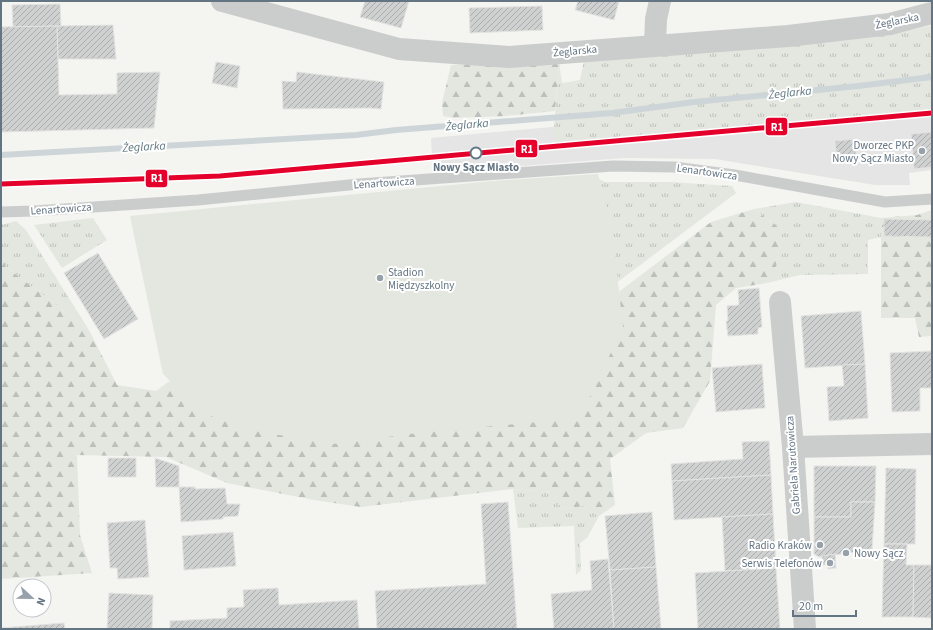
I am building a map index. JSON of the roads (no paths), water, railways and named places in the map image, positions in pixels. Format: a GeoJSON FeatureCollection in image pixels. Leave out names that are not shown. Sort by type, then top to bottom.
{"type":"FeatureCollection","features":[{"type":"Feature","properties":{"kind":"street","name":"Żeglarska"},"geometry":{"type":"LineString","coordinates":[[222,1],[399,49],[509,57],[788,36],[890,24],[932,13]]}},
{"type":"Feature","properties":{"kind":"street"},"geometry":{"type":"LineString","coordinates":[[655,45],[656,19],[660,1]]}},
{"type":"Feature","properties":{"kind":"street","name":"Gabriela Narutowicza"},"geometry":{"type":"LineString","coordinates":[[780,302],[792,447],[804,629]]}},
{"type":"Feature","properties":{"kind":"street"},"geometry":{"type":"LineString","coordinates":[[792,447],[932,444]]}},
{"type":"Feature","properties":{"kind":"lane","name":"Lenartowicza"},"geometry":{"type":"LineString","coordinates":[[1,212],[190,200],[359,184],[613,166],[674,167],[735,175],[885,202],[932,199]]}},
{"type":"Feature","properties":{"kind":"waterway","name":"Żeglarka"},"geometry":{"type":"LineString","coordinates":[[1,155],[356,135],[396,130],[612,113],[694,102],[858,86],[932,77]]}},
{"type":"Feature","properties":{"kind":"place","name":"Dworzec PKP Nowy Sącz Miasto"},"geometry":{"type":"Point","coordinates":[922,151]}},
{"type":"Feature","properties":{"kind":"place","name":"Nowy Sącz Miasto"},"geometry":{"type":"Point","coordinates":[476,153]}},
{"type":"Feature","properties":{"kind":"place","name":"Stadion Międzyszkolny"},"geometry":{"type":"Point","coordinates":[380,278]}},
{"type":"Feature","properties":{"kind":"place","name":"Radio Kraków"},"geometry":{"type":"Point","coordinates":[820,545]}},
{"type":"Feature","properties":{"kind":"place","name":"Nowy Sącz"},"geometry":{"type":"Point","coordinates":[846,553]}},
{"type":"Feature","properties":{"kind":"place","name":"Serwis Telefonów"},"geometry":{"type":"Point","coordinates":[830,563]}}]}
